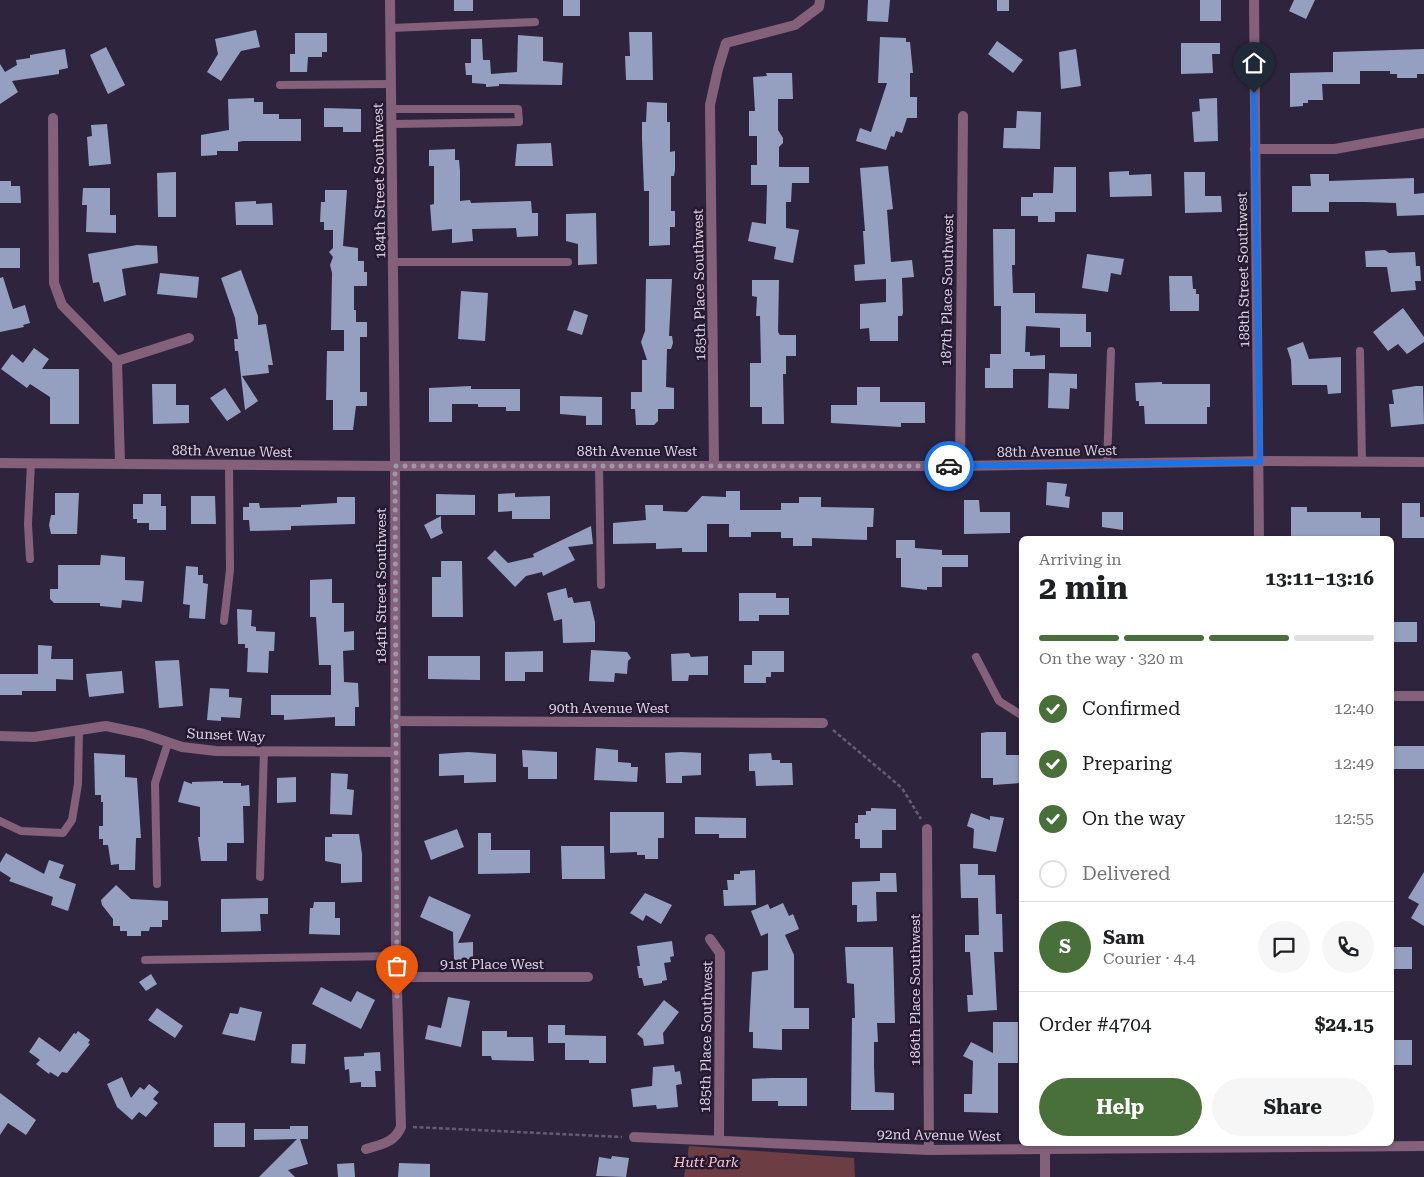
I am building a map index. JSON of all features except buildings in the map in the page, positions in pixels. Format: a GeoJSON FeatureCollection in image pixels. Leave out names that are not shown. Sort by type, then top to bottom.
{"type":"FeatureCollection","features":[{"type":"Feature","properties":{"kind":"street","name":"184th Street Southwest"},"geometry":{"type":"LineString","coordinates":[[390,0],[395,466],[396,977],[401,1127]]}},
{"type":"Feature","properties":{"kind":"street","name":"188th Street Southwest"},"geometry":{"type":"LineString","coordinates":[[1254,0],[1260,462],[1259,536]]}},
{"type":"Feature","properties":{"kind":"street","name":"185th Place Southwest"},"geometry":{"type":"LineString","coordinates":[[714,464],[710,106],[718,69],[726,43],[795,25],[820,4]]}},
{"type":"Feature","properties":{"kind":"street","name":"187th Place Southwest"},"geometry":{"type":"LineString","coordinates":[[960,466],[963,116]]}},
{"type":"Feature","properties":{"kind":"street"},"geometry":{"type":"LineString","coordinates":[[53,118],[54,283],[62,305],[117,361],[120,463]]}},
{"type":"Feature","properties":{"kind":"street"},"geometry":{"type":"LineString","coordinates":[[1255,149],[1335,149],[1424,133]]}},
{"type":"Feature","properties":{"kind":"street"},"geometry":{"type":"LineString","coordinates":[[117,361],[189,338]]}},
{"type":"Feature","properties":{"kind":"street","name":"88th Avenue West"},"geometry":{"type":"LineString","coordinates":[[0,463],[395,466],[714,464],[960,466],[1424,462]]}},
{"type":"Feature","properties":{"kind":"street"},"geometry":{"type":"LineString","coordinates":[[1394,696],[1424,696]]}},
{"type":"Feature","properties":{"kind":"street","name":"90th Avenue West"},"geometry":{"type":"LineString","coordinates":[[395,721],[823,723]]}},
{"type":"Feature","properties":{"kind":"street","name":"Sunset Way"},"geometry":{"type":"LineString","coordinates":[[0,736],[34,737],[106,726],[144,734],[182,747],[216,751],[395,752]]}},
{"type":"Feature","properties":{"kind":"street","name":"186th Place Southwest"},"geometry":{"type":"LineString","coordinates":[[927,829],[929,1150]]}},
{"type":"Feature","properties":{"kind":"street","name":"185th Place Southwest"},"geometry":{"type":"LineString","coordinates":[[710,939],[720,954],[719,1139]]}},
{"type":"Feature","properties":{"kind":"street","name":"91st Place West"},"geometry":{"type":"LineString","coordinates":[[396,977],[588,977]]}},
{"type":"Feature","properties":{"kind":"street"},"geometry":{"type":"LineString","coordinates":[[366,1149],[390,1142],[397,1136],[401,1127]]}},
{"type":"Feature","properties":{"kind":"street","name":"92nd Avenue West"},"geometry":{"type":"LineString","coordinates":[[634,1137],[719,1139],[844,1148],[929,1150],[1045,1150],[1130,1146]]}},
{"type":"Feature","properties":{"kind":"street","name":"92nd Avenue West"},"geometry":{"type":"LineString","coordinates":[[1394,1146],[1424,1146]]}},
{"type":"Feature","properties":{"kind":"street"},"geometry":{"type":"LineString","coordinates":[[1045,1150],[1045,1177]]}},
{"type":"Feature","properties":{"kind":"lane"},"geometry":{"type":"LineString","coordinates":[[391,28],[535,22]]}},
{"type":"Feature","properties":{"kind":"lane"},"geometry":{"type":"LineString","coordinates":[[280,85],[391,84]]}},
{"type":"Feature","properties":{"kind":"lane"},"geometry":{"type":"LineString","coordinates":[[392,109],[518,109],[519,122],[392,124]]}},
{"type":"Feature","properties":{"kind":"lane"},"geometry":{"type":"LineString","coordinates":[[393,262],[568,262]]}},
{"type":"Feature","properties":{"kind":"lane"},"geometry":{"type":"LineString","coordinates":[[1107,464],[1110,351]]}},
{"type":"Feature","properties":{"kind":"lane"},"geometry":{"type":"LineString","coordinates":[[1360,352],[1362,462]]}},
{"type":"Feature","properties":{"kind":"lane"},"geometry":{"type":"LineString","coordinates":[[30,560],[28,524],[31,463]]}},
{"type":"Feature","properties":{"kind":"lane"},"geometry":{"type":"LineString","coordinates":[[224,622],[230,570],[229,464]]}},
{"type":"Feature","properties":{"kind":"lane"},"geometry":{"type":"LineString","coordinates":[[599,465],[601,585]]}},
{"type":"Feature","properties":{"kind":"lane"},"geometry":{"type":"LineString","coordinates":[[976,657],[999,701],[1019,714]]}},
{"type":"Feature","properties":{"kind":"lane"},"geometry":{"type":"LineString","coordinates":[[0,821],[21,831],[63,833],[72,820],[74,811],[78,784],[79,730]]}},
{"type":"Feature","properties":{"kind":"lane"},"geometry":{"type":"LineString","coordinates":[[157,884],[155,782],[168,743]]}},
{"type":"Feature","properties":{"kind":"lane"},"geometry":{"type":"LineString","coordinates":[[260,877],[264,751]]}},
{"type":"Feature","properties":{"kind":"lane"},"geometry":{"type":"LineString","coordinates":[[145,960],[396,956]]}},
{"type":"Feature","properties":{"kind":"path"},"geometry":{"type":"LineString","coordinates":[[823,723],[902,788],[927,829]]}},
{"type":"Feature","properties":{"kind":"path"},"geometry":{"type":"LineString","coordinates":[[401,1127],[634,1137]]}},
{"type":"Feature","properties":{"kind":"green space","name":"Hutt Park"},"geometry":{"type":"Polygon","coordinates":[[[689,1146],[854,1158],[855,1177],[684,1177],[689,1146]]]}},
{"type":"Feature","properties":{"kind":"way so far"},"geometry":{"type":"LineString","coordinates":[[397,996],[395,466],[714,464],[949,466]]}},
{"type":"Feature","properties":{"kind":"route"},"geometry":{"type":"LineString","coordinates":[[949,466],[1260,462],[1254,93]]}}]}
